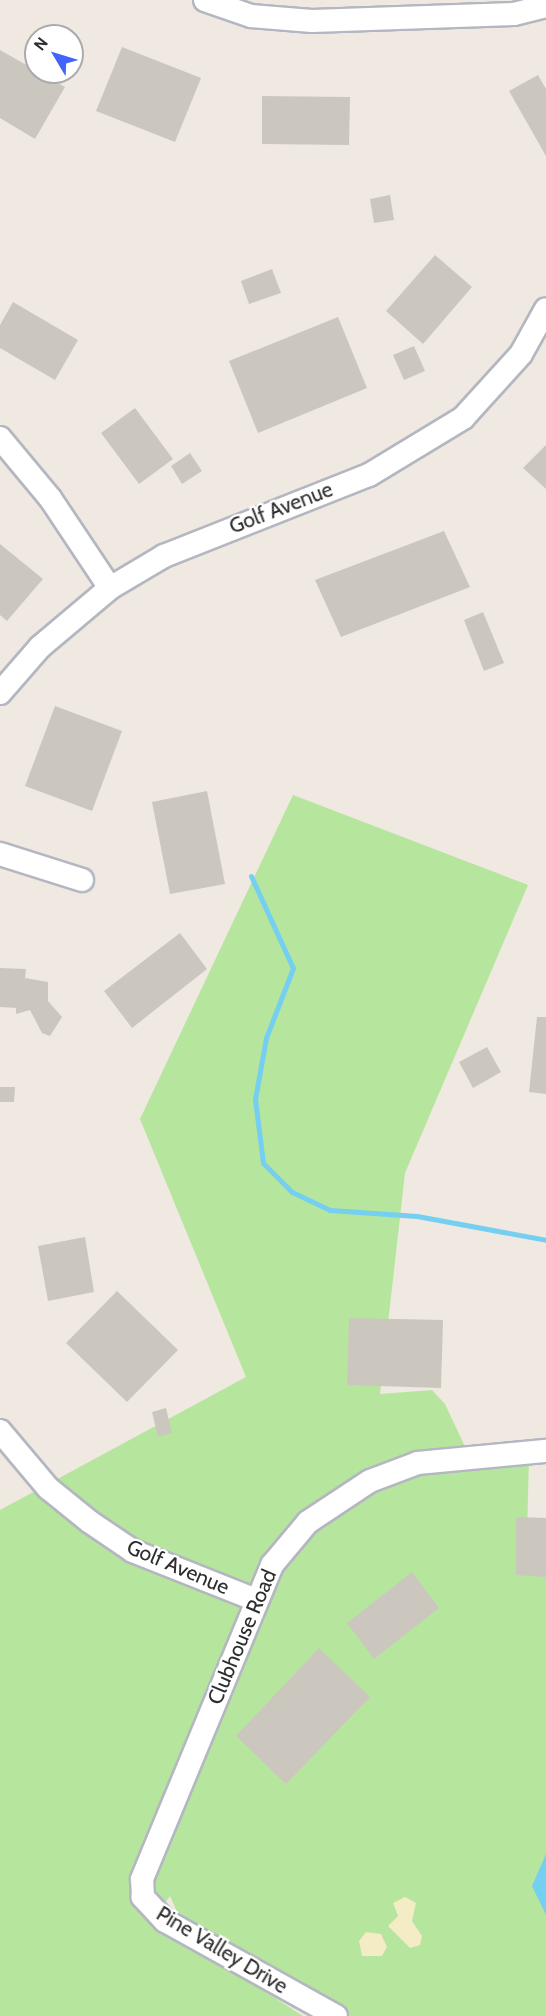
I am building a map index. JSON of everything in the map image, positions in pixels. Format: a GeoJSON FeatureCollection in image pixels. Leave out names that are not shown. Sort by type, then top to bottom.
{"type":"FeatureCollection","features":[{"type":"Feature","properties":{"kind":"street"},"geometry":{"type":"LineString","coordinates":[[205,0],[251,16],[312,21],[514,14],[546,6]]}},
{"type":"Feature","properties":{"kind":"street","name":"Golf Avenue"},"geometry":{"type":"LineString","coordinates":[[0,693],[40,647],[110,588],[164,556],[369,475],[420,447],[493,388],[546,309]]}},
{"type":"Feature","properties":{"kind":"street"},"geometry":{"type":"LineString","coordinates":[[0,438],[50,498],[110,588]]}},
{"type":"Feature","properties":{"kind":"street"},"geometry":{"type":"LineString","coordinates":[[0,854],[82,880]]}},
{"type":"Feature","properties":{"kind":"street","name":"Golf Avenue"},"geometry":{"type":"LineString","coordinates":[[0,1431],[48,1488],[107,1534],[133,1551],[256,1600]]}},
{"type":"Feature","properties":{"kind":"street","name":"Clubhouse Road"},"geometry":{"type":"LineString","coordinates":[[143,1897],[142,1879],[256,1600],[272,1565],[308,1522],[370,1481],[418,1463],[546,1450]]}},
{"type":"Feature","properties":{"kind":"street","name":"Pine Valley Drive"},"geometry":{"type":"LineString","coordinates":[[143,1897],[165,1921],[336,2016]]}},
{"type":"Feature","properties":{"kind":"green space"},"geometry":{"type":"Polygon","coordinates":[[[293,795],[528,885],[405,1173],[380,1394],[432,1390],[445,1404],[467,1451],[529,1460],[527,1532],[546,1552],[546,2016],[315,2016],[250,1982],[303,2016],[0,2016],[0,1510],[246,1377],[140,1119],[293,795]],[[170,1896],[152,1922],[192,1946],[170,1896]]]}},
{"type":"Feature","properties":{"kind":"sand"},"geometry":{"type":"Polygon","coordinates":[[[405,1897],[416,1903],[412,1921],[422,1936],[420,1945],[410,1948],[388,1926],[398,1916],[393,1903],[405,1897]]]}},
{"type":"Feature","properties":{"kind":"sand"},"geometry":{"type":"Polygon","coordinates":[[[366,1932],[381,1934],[387,1947],[382,1956],[362,1956],[359,1941],[366,1932]]]}},
{"type":"Feature","properties":{"kind":"water"},"geometry":{"type":"Polygon","coordinates":[[[546,1854],[546,1915],[532,1886],[546,1854]]]}},
{"type":"Feature","properties":{"kind":"building"},"geometry":{"type":"Polygon","coordinates":[[[122,47],[201,78],[175,142],[96,111],[122,47]]]}},
{"type":"Feature","properties":{"kind":"building"},"geometry":{"type":"Polygon","coordinates":[[[0,50],[24,64],[24,84],[60,84],[65,87],[35,139],[0,118],[0,50]]]}},
{"type":"Feature","properties":{"kind":"building"},"geometry":{"type":"Polygon","coordinates":[[[538,75],[546,89],[546,156],[509,91],[538,75]]]}},
{"type":"Feature","properties":{"kind":"building"},"geometry":{"type":"Polygon","coordinates":[[[262,96],[350,97],[349,145],[262,144],[262,96]]]}},
{"type":"Feature","properties":{"kind":"building"},"geometry":{"type":"Polygon","coordinates":[[[390,195],[394,220],[374,223],[370,199],[390,195]]]}},
{"type":"Feature","properties":{"kind":"building"},"geometry":{"type":"Polygon","coordinates":[[[435,255],[472,287],[423,344],[386,311],[435,255]]]}},
{"type":"Feature","properties":{"kind":"building"},"geometry":{"type":"Polygon","coordinates":[[[272,269],[281,293],[249,304],[241,281],[272,269]]]}},
{"type":"Feature","properties":{"kind":"building"},"geometry":{"type":"Polygon","coordinates":[[[13,302],[78,340],[55,380],[0,348],[0,325],[13,302]]]}},
{"type":"Feature","properties":{"kind":"building"},"geometry":{"type":"Polygon","coordinates":[[[338,317],[367,388],[258,433],[229,361],[338,317]]]}},
{"type":"Feature","properties":{"kind":"building"},"geometry":{"type":"Polygon","coordinates":[[[414,346],[425,371],[404,380],[393,355],[414,346]]]}},
{"type":"Feature","properties":{"kind":"building"},"geometry":{"type":"Polygon","coordinates":[[[135,408],[173,459],[139,484],[101,433],[135,408]]]}},
{"type":"Feature","properties":{"kind":"building"},"geometry":{"type":"Polygon","coordinates":[[[546,445],[546,489],[523,468],[546,445]]]}},
{"type":"Feature","properties":{"kind":"building"},"geometry":{"type":"Polygon","coordinates":[[[190,453],[202,471],[182,484],[171,466],[190,453]]]}},
{"type":"Feature","properties":{"kind":"building"},"geometry":{"type":"Polygon","coordinates":[[[444,531],[470,587],[341,637],[315,580],[444,531]]]}},
{"type":"Feature","properties":{"kind":"building"},"geometry":{"type":"Polygon","coordinates":[[[0,544],[43,579],[7,621],[0,615],[0,544]]]}},
{"type":"Feature","properties":{"kind":"building"},"geometry":{"type":"Polygon","coordinates":[[[483,612],[504,663],[484,671],[464,620],[483,612]]]}},
{"type":"Feature","properties":{"kind":"building"},"geometry":{"type":"Polygon","coordinates":[[[55,706],[122,731],[92,811],[25,786],[55,706]]]}},
{"type":"Feature","properties":{"kind":"building"},"geometry":{"type":"Polygon","coordinates":[[[207,791],[225,884],[170,894],[152,802],[207,791]]]}},
{"type":"Feature","properties":{"kind":"building"},"geometry":{"type":"Polygon","coordinates":[[[180,933],[207,969],[132,1028],[104,991],[180,933]]]}},
{"type":"Feature","properties":{"kind":"building"},"geometry":{"type":"Polygon","coordinates":[[[0,968],[26,969],[25,978],[48,982],[48,1001],[62,1017],[50,1036],[42,1033],[30,1010],[16,1014],[16,1008],[0,1007],[0,968]]]}},
{"type":"Feature","properties":{"kind":"building"},"geometry":{"type":"Polygon","coordinates":[[[537,1017],[546,1017],[546,1094],[529,1092],[537,1017]]]}},
{"type":"Feature","properties":{"kind":"building"},"geometry":{"type":"Polygon","coordinates":[[[487,1047],[501,1072],[473,1088],[459,1062],[487,1047]]]}},
{"type":"Feature","properties":{"kind":"building"},"geometry":{"type":"Polygon","coordinates":[[[0,1087],[15,1087],[14,1102],[0,1102],[0,1087]]]}},
{"type":"Feature","properties":{"kind":"building"},"geometry":{"type":"Polygon","coordinates":[[[85,1237],[94,1292],[48,1301],[38,1246],[85,1237]]]}},
{"type":"Feature","properties":{"kind":"building"},"geometry":{"type":"Polygon","coordinates":[[[117,1291],[178,1350],[127,1402],[66,1343],[117,1291]]]}},
{"type":"Feature","properties":{"kind":"building"},"geometry":{"type":"Polygon","coordinates":[[[349,1318],[443,1320],[441,1388],[347,1385],[349,1318]]]}},
{"type":"Feature","properties":{"kind":"building"},"geometry":{"type":"Polygon","coordinates":[[[166,1408],[172,1433],[158,1437],[152,1412],[166,1408]]]}},
{"type":"Feature","properties":{"kind":"building"},"geometry":{"type":"Polygon","coordinates":[[[516,1517],[546,1518],[546,1577],[516,1575],[516,1517]]]}},
{"type":"Feature","properties":{"kind":"building"},"geometry":{"type":"Polygon","coordinates":[[[412,1572],[439,1608],[374,1659],[347,1623],[412,1572]]]}},
{"type":"Feature","properties":{"kind":"building"},"geometry":{"type":"Polygon","coordinates":[[[319,1648],[370,1697],[286,1784],[236,1736],[319,1648]]]}},
{"type":"Feature","properties":{"kind":"waterway"},"geometry":{"type":"LineString","coordinates":[[251,876],[293,968],[266,1038],[255,1099],[263,1163],[292,1192],[330,1210],[417,1216],[546,1240]]}}]}
